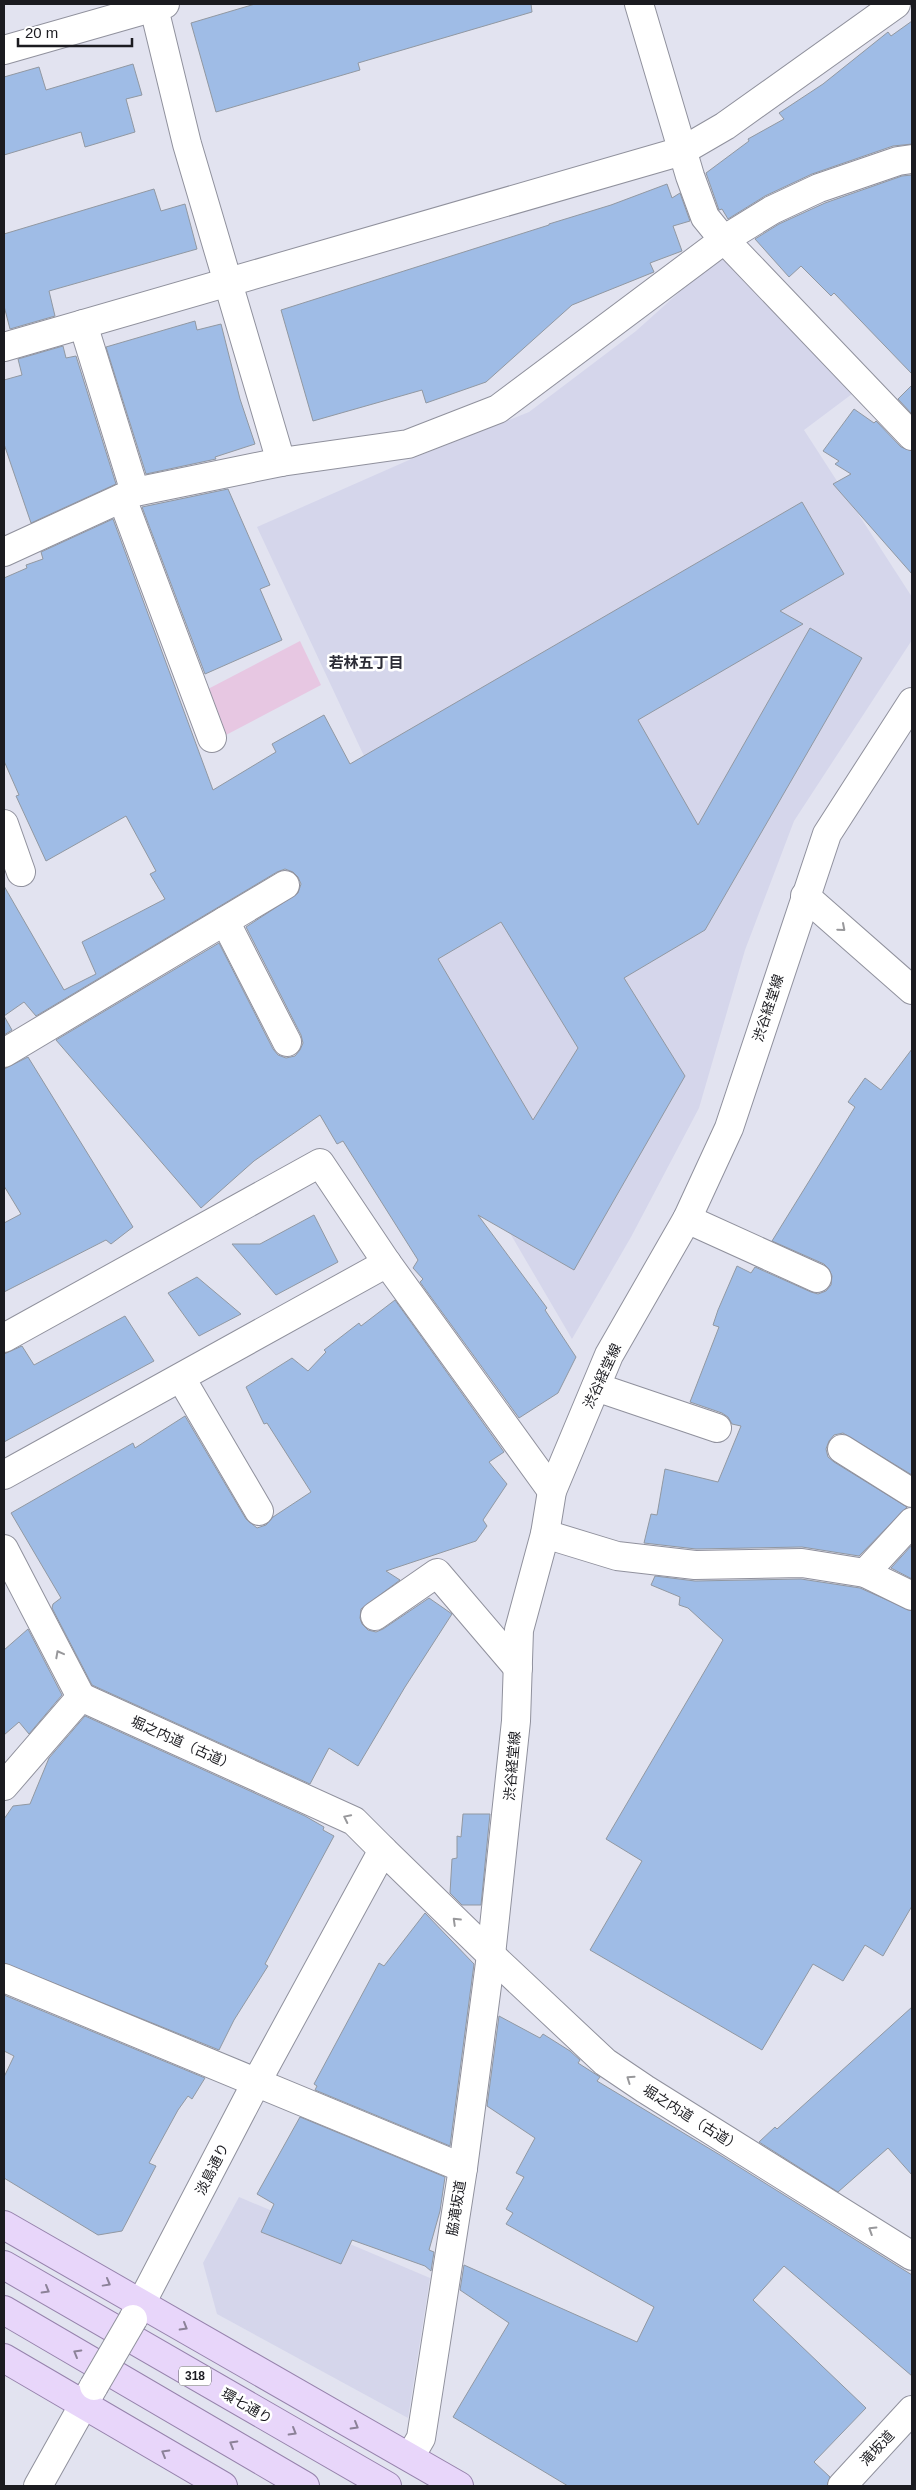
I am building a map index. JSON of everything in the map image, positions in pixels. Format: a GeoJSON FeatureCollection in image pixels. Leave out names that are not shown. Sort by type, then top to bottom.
{"type":"FeatureCollection","features":[{"type":"Feature","properties":{"kind":"main road"},"geometry":{"type":"LineString","coordinates":[[4,2224],[137,2311],[459,2486]]}},
{"type":"Feature","properties":{"kind":"main road","name":"環七通り"},"geometry":{"type":"LineString","coordinates":[[4,2265],[387,2486]]}},
{"type":"Feature","properties":{"kind":"main road"},"geometry":{"type":"LineString","coordinates":[[4,2310],[305,2486]]}},
{"type":"Feature","properties":{"kind":"main road"},"geometry":{"type":"LineString","coordinates":[[4,2358],[89,2396],[222,2486]]}},
{"type":"Feature","properties":{"kind":"street"},"geometry":{"type":"LineString","coordinates":[[639,4],[682,151],[705,217],[912,436]]}},
{"type":"Feature","properties":{"kind":"street"},"geometry":{"type":"LineString","coordinates":[[4,347],[682,151],[726,126],[896,4]]}},
{"type":"Feature","properties":{"kind":"street"},"geometry":{"type":"LineString","coordinates":[[4,50],[157,5],[187,144],[281,462]]}},
{"type":"Feature","properties":{"kind":"street"},"geometry":{"type":"LineString","coordinates":[[4,552],[128,495],[281,462],[408,444],[498,409],[726,239],[772,210],[818,188],[898,161],[912,159]]}},
{"type":"Feature","properties":{"kind":"street"},"geometry":{"type":"LineString","coordinates":[[83,324],[128,495],[212,738]]}},
{"type":"Feature","properties":{"kind":"street","name":"渋谷経堂線"},"geometry":{"type":"LineString","coordinates":[[492,1955],[507,1826],[516,1721],[520,1630],[545,1534],[552,1491],[609,1355],[688,1219],[729,1128],[827,834],[912,702]]}},
{"type":"Feature","properties":{"kind":"street"},"geometry":{"type":"LineString","coordinates":[[4,827],[21,872]]}},
{"type":"Feature","properties":{"kind":"street"},"geometry":{"type":"LineString","coordinates":[[4,1053],[285,885]]}},
{"type":"Feature","properties":{"kind":"street"},"geometry":{"type":"LineString","coordinates":[[805,896],[912,990]]}},
{"type":"Feature","properties":{"kind":"street"},"geometry":{"type":"LineString","coordinates":[[225,921],[287,1042]]}},
{"type":"Feature","properties":{"kind":"street"},"geometry":{"type":"LineString","coordinates":[[4,1338],[320,1163],[387,1264],[552,1491]]}},
{"type":"Feature","properties":{"kind":"street"},"geometry":{"type":"LineString","coordinates":[[688,1219],[817,1278]]}},
{"type":"Feature","properties":{"kind":"street"},"geometry":{"type":"LineString","coordinates":[[4,1475],[387,1264]]}},
{"type":"Feature","properties":{"kind":"street"},"geometry":{"type":"LineString","coordinates":[[181,1378],[259,1511]]}},
{"type":"Feature","properties":{"kind":"street"},"geometry":{"type":"LineString","coordinates":[[596,1387],[717,1428]]}},
{"type":"Feature","properties":{"kind":"street"},"geometry":{"type":"LineString","coordinates":[[842,1449],[912,1493]]}},
{"type":"Feature","properties":{"kind":"street"},"geometry":{"type":"LineString","coordinates":[[865,1573],[912,1522]]}},
{"type":"Feature","properties":{"kind":"street"},"geometry":{"type":"LineString","coordinates":[[545,1534],[618,1556],[695,1565],[802,1563],[865,1573],[912,1596]]}},
{"type":"Feature","properties":{"kind":"street"},"geometry":{"type":"LineString","coordinates":[[4,1549],[81,1697],[4,1786]]}},
{"type":"Feature","properties":{"kind":"street"},"geometry":{"type":"LineString","coordinates":[[375,1616],[437,1573],[518,1668]]}},
{"type":"Feature","properties":{"kind":"street","name":"堀之内道（古道）"},"geometry":{"type":"LineString","coordinates":[[81,1697],[354,1821],[383,1850]]}},
{"type":"Feature","properties":{"kind":"street"},"geometry":{"type":"LineString","coordinates":[[383,1850],[492,1955]]}},
{"type":"Feature","properties":{"kind":"street","name":"淡島通り"},"geometry":{"type":"LineString","coordinates":[[38,2486],[137,2311],[256,2083],[383,1850]]}},
{"type":"Feature","properties":{"kind":"street","name":"堀之内道（古道）"},"geometry":{"type":"LineString","coordinates":[[492,1955],[605,2062],[644,2089],[912,2256]]}},
{"type":"Feature","properties":{"kind":"street","name":"脇滝坂道"},"geometry":{"type":"LineString","coordinates":[[410,2458],[421,2438],[463,2168],[492,1955]]}},
{"type":"Feature","properties":{"kind":"street"},"geometry":{"type":"LineString","coordinates":[[4,1978],[463,2168]]}},
{"type":"Feature","properties":{"kind":"street","name":"滝坂道"},"geometry":{"type":"LineString","coordinates":[[842,2486],[912,2410]]}},
{"type":"Feature","properties":{"kind":"shaded area"},"geometry":{"type":"Polygon","coordinates":[[[723,253],[852,394],[804,430],[912,597],[912,640],[794,821],[745,950],[699,1108],[631,1237],[572,1339],[299,873],[393,818],[257,527],[409,460],[529,412],[636,331],[723,253]]]}},
{"type":"Feature","properties":{"kind":"shaded area"},"geometry":{"type":"Polygon","coordinates":[[[300,641],[321,685],[226,735],[208,689],[300,641]]]}},
{"type":"Feature","properties":{"kind":"shaded area"},"geometry":{"type":"Polygon","coordinates":[[[239,2197],[430,2278],[408,2418],[217,2314],[203,2263],[239,2197]]]}},
{"type":"Feature","properties":{"kind":"building"},"geometry":{"type":"Polygon","coordinates":[[[255,4],[531,4],[532,12],[358,63],[360,70],[216,112],[191,23],[255,4]]]}},
{"type":"Feature","properties":{"kind":"building"},"geometry":{"type":"Polygon","coordinates":[[[912,21],[912,144],[893,146],[812,174],[765,196],[728,219],[722,209],[719,210],[706,173],[749,141],[748,139],[784,119],[779,113],[823,84],[888,32],[891,36],[912,21]]]}},
{"type":"Feature","properties":{"kind":"building"},"geometry":{"type":"Polygon","coordinates":[[[133,64],[142,95],[126,99],[135,132],[85,147],[81,132],[4,155],[4,77],[39,67],[46,90],[133,64]]]}},
{"type":"Feature","properties":{"kind":"building"},"geometry":{"type":"Polygon","coordinates":[[[912,175],[912,374],[834,293],[831,296],[801,266],[789,277],[755,239],[779,224],[825,203],[902,176],[912,175]]]}},
{"type":"Feature","properties":{"kind":"building"},"geometry":{"type":"Polygon","coordinates":[[[667,184],[672,198],[680,193],[690,221],[673,226],[682,251],[650,263],[654,272],[572,305],[486,382],[426,403],[422,390],[313,421],[281,310],[611,205],[667,184]]]}},
{"type":"Feature","properties":{"kind":"building"},"geometry":{"type":"Polygon","coordinates":[[[154,189],[161,211],[185,204],[197,249],[49,291],[55,316],[10,329],[4,306],[4,234],[154,189]]]}},
{"type":"Feature","properties":{"kind":"building"},"geometry":{"type":"Polygon","coordinates":[[[195,321],[197,330],[221,324],[240,399],[255,444],[215,457],[216,459],[146,474],[106,347],[195,321]]]}},
{"type":"Feature","properties":{"kind":"building"},"geometry":{"type":"Polygon","coordinates":[[[63,346],[66,358],[76,356],[116,484],[31,523],[4,444],[4,380],[22,375],[18,359],[63,346]]]}},
{"type":"Feature","properties":{"kind":"building"},"geometry":{"type":"Polygon","coordinates":[[[912,385],[912,414],[898,399],[912,385]]]}},
{"type":"Feature","properties":{"kind":"building"},"geometry":{"type":"Polygon","coordinates":[[[854,409],[874,423],[876,421],[901,447],[912,451],[912,574],[833,484],[851,474],[835,464],[839,461],[823,451],[854,409]]]}},
{"type":"Feature","properties":{"kind":"building"},"geometry":{"type":"Polygon","coordinates":[[[228,489],[270,585],[260,589],[282,640],[205,674],[142,507],[228,489]]]}},
{"type":"Feature","properties":{"kind":"building"},"geometry":{"type":"Polygon","coordinates":[[[802,502],[844,574],[780,611],[803,624],[638,720],[698,825],[810,628],[862,658],[705,930],[624,978],[685,1076],[574,1270],[478,1215],[547,1308],[545,1310],[576,1357],[558,1393],[519,1418],[420,1282],[423,1279],[413,1268],[418,1260],[343,1141],[337,1144],[320,1115],[254,1161],[201,1208],[56,1040],[219,943],[273,1049],[278,1055],[286,1058],[295,1056],[303,1043],[301,1035],[246,927],[298,893],[301,884],[293,872],[285,869],[277,872],[36,1016],[24,1002],[4,1016],[4,886],[64,990],[96,974],[82,942],[165,899],[150,874],[156,871],[126,816],[46,861],[16,796],[19,795],[4,761],[4,578],[27,568],[26,565],[43,559],[41,552],[113,519],[213,790],[276,752],[272,744],[324,715],[350,764],[802,502]],[[501,922],[438,959],[533,1120],[578,1048],[501,922]]]}},
{"type":"Feature","properties":{"kind":"building"},"geometry":{"type":"Polygon","coordinates":[[[4,1016],[12,1030],[4,1035],[4,1016]]]}},
{"type":"Feature","properties":{"kind":"building"},"geometry":{"type":"Polygon","coordinates":[[[912,1049],[912,1475],[843,1433],[834,1435],[826,1449],[828,1457],[834,1462],[907,1507],[859,1556],[802,1547],[696,1549],[644,1543],[651,1514],[657,1515],[665,1469],[718,1482],[741,1426],[732,1424],[728,1417],[722,1413],[690,1402],[719,1327],[713,1325],[718,1310],[737,1266],[751,1273],[755,1267],[818,1294],[826,1291],[831,1285],[832,1276],[824,1264],[772,1241],[855,1107],[848,1102],[865,1078],[881,1090],[912,1049]]]}},
{"type":"Feature","properties":{"kind":"building"},"geometry":{"type":"Polygon","coordinates":[[[28,1057],[133,1227],[111,1244],[106,1240],[4,1292],[4,1223],[21,1214],[4,1186],[4,1069],[28,1057]]]}},
{"type":"Feature","properties":{"kind":"building"},"geometry":{"type":"Polygon","coordinates":[[[314,1215],[338,1262],[276,1295],[232,1244],[260,1244],[314,1215]]]}},
{"type":"Feature","properties":{"kind":"building"},"geometry":{"type":"Polygon","coordinates":[[[197,1277],[241,1314],[199,1336],[168,1293],[197,1277]]]}},
{"type":"Feature","properties":{"kind":"building"},"geometry":{"type":"Polygon","coordinates":[[[395,1300],[504,1452],[489,1462],[507,1484],[483,1520],[487,1526],[476,1541],[386,1571],[400,1580],[361,1609],[360,1618],[362,1624],[368,1630],[376,1632],[429,1598],[452,1614],[405,1687],[358,1766],[329,1748],[310,1784],[92,1685],[52,1608],[53,1604],[61,1598],[11,1513],[133,1443],[135,1448],[185,1416],[246,1519],[257,1528],[266,1525],[273,1517],[311,1492],[267,1423],[264,1424],[246,1387],[292,1358],[308,1371],[326,1352],[324,1350],[359,1323],[361,1326],[395,1300]]]}},
{"type":"Feature","properties":{"kind":"building"},"geometry":{"type":"Polygon","coordinates":[[[125,1316],[154,1361],[4,1442],[4,1354],[22,1346],[34,1365],[125,1316]]]}},
{"type":"Feature","properties":{"kind":"building"},"geometry":{"type":"Polygon","coordinates":[[[912,1545],[912,1579],[891,1568],[912,1545]]]}},
{"type":"Feature","properties":{"kind":"building"},"geometry":{"type":"Polygon","coordinates":[[[655,1576],[695,1581],[801,1579],[860,1588],[912,1611],[912,1906],[883,1956],[865,1945],[843,1981],[813,1964],[762,2050],[590,1950],[642,1861],[606,1839],[723,1640],[688,1608],[679,1605],[680,1597],[651,1585],[655,1576]]]}},
{"type":"Feature","properties":{"kind":"building"},"geometry":{"type":"Polygon","coordinates":[[[28,1629],[62,1695],[29,1734],[19,1722],[4,1735],[4,1650],[28,1629]]]}},
{"type":"Feature","properties":{"kind":"building"},"geometry":{"type":"Polygon","coordinates":[[[85,1716],[305,1816],[324,1827],[323,1830],[334,1836],[265,1964],[268,1966],[234,2020],[219,2050],[4,1963],[4,1819],[13,1806],[30,1804],[49,1758],[85,1716]]]}},
{"type":"Feature","properties":{"kind":"building"},"geometry":{"type":"Polygon","coordinates":[[[463,1814],[490,1814],[481,1905],[462,1905],[450,1893],[452,1859],[457,1858],[457,1836],[461,1837],[463,1814]]]}},
{"type":"Feature","properties":{"kind":"building"},"geometry":{"type":"Polygon","coordinates":[[[425,1913],[474,1964],[450,2146],[315,2090],[317,2086],[314,2084],[379,1963],[384,1966],[425,1913]]]}},
{"type":"Feature","properties":{"kind":"building"},"geometry":{"type":"Polygon","coordinates":[[[4,1995],[205,2078],[192,2099],[188,2096],[178,2110],[149,2163],[156,2166],[122,2231],[98,2235],[4,2178],[4,2077],[14,2056],[4,2051],[4,1995]]]}},
{"type":"Feature","properties":{"kind":"building"},"geometry":{"type":"Polygon","coordinates":[[[912,2007],[912,2175],[888,2148],[838,2192],[759,2142],[775,2127],[777,2129],[912,2007]]]}},
{"type":"Feature","properties":{"kind":"building"},"geometry":{"type":"Polygon","coordinates":[[[499,2016],[540,2038],[543,2034],[570,2051],[580,2060],[578,2063],[600,2077],[597,2081],[912,2275],[912,2376],[784,2266],[753,2300],[866,2408],[814,2462],[830,2477],[827,2486],[568,2486],[453,2417],[509,2323],[460,2290],[464,2265],[637,2342],[654,2307],[506,2224],[513,2213],[506,2209],[524,2177],[516,2173],[535,2138],[487,2106],[499,2016]]]}},
{"type":"Feature","properties":{"kind":"building"},"geometry":{"type":"Polygon","coordinates":[[[300,2117],[445,2177],[440,2211],[429,2250],[434,2252],[431,2271],[425,2266],[352,2240],[341,2264],[261,2232],[274,2204],[257,2194],[300,2117]]]}},
{"type":"Feature","properties":{"kind":"district","name":"若林五丁目"},"geometry":{"type":"Point","coordinates":[366,662]}}]}
